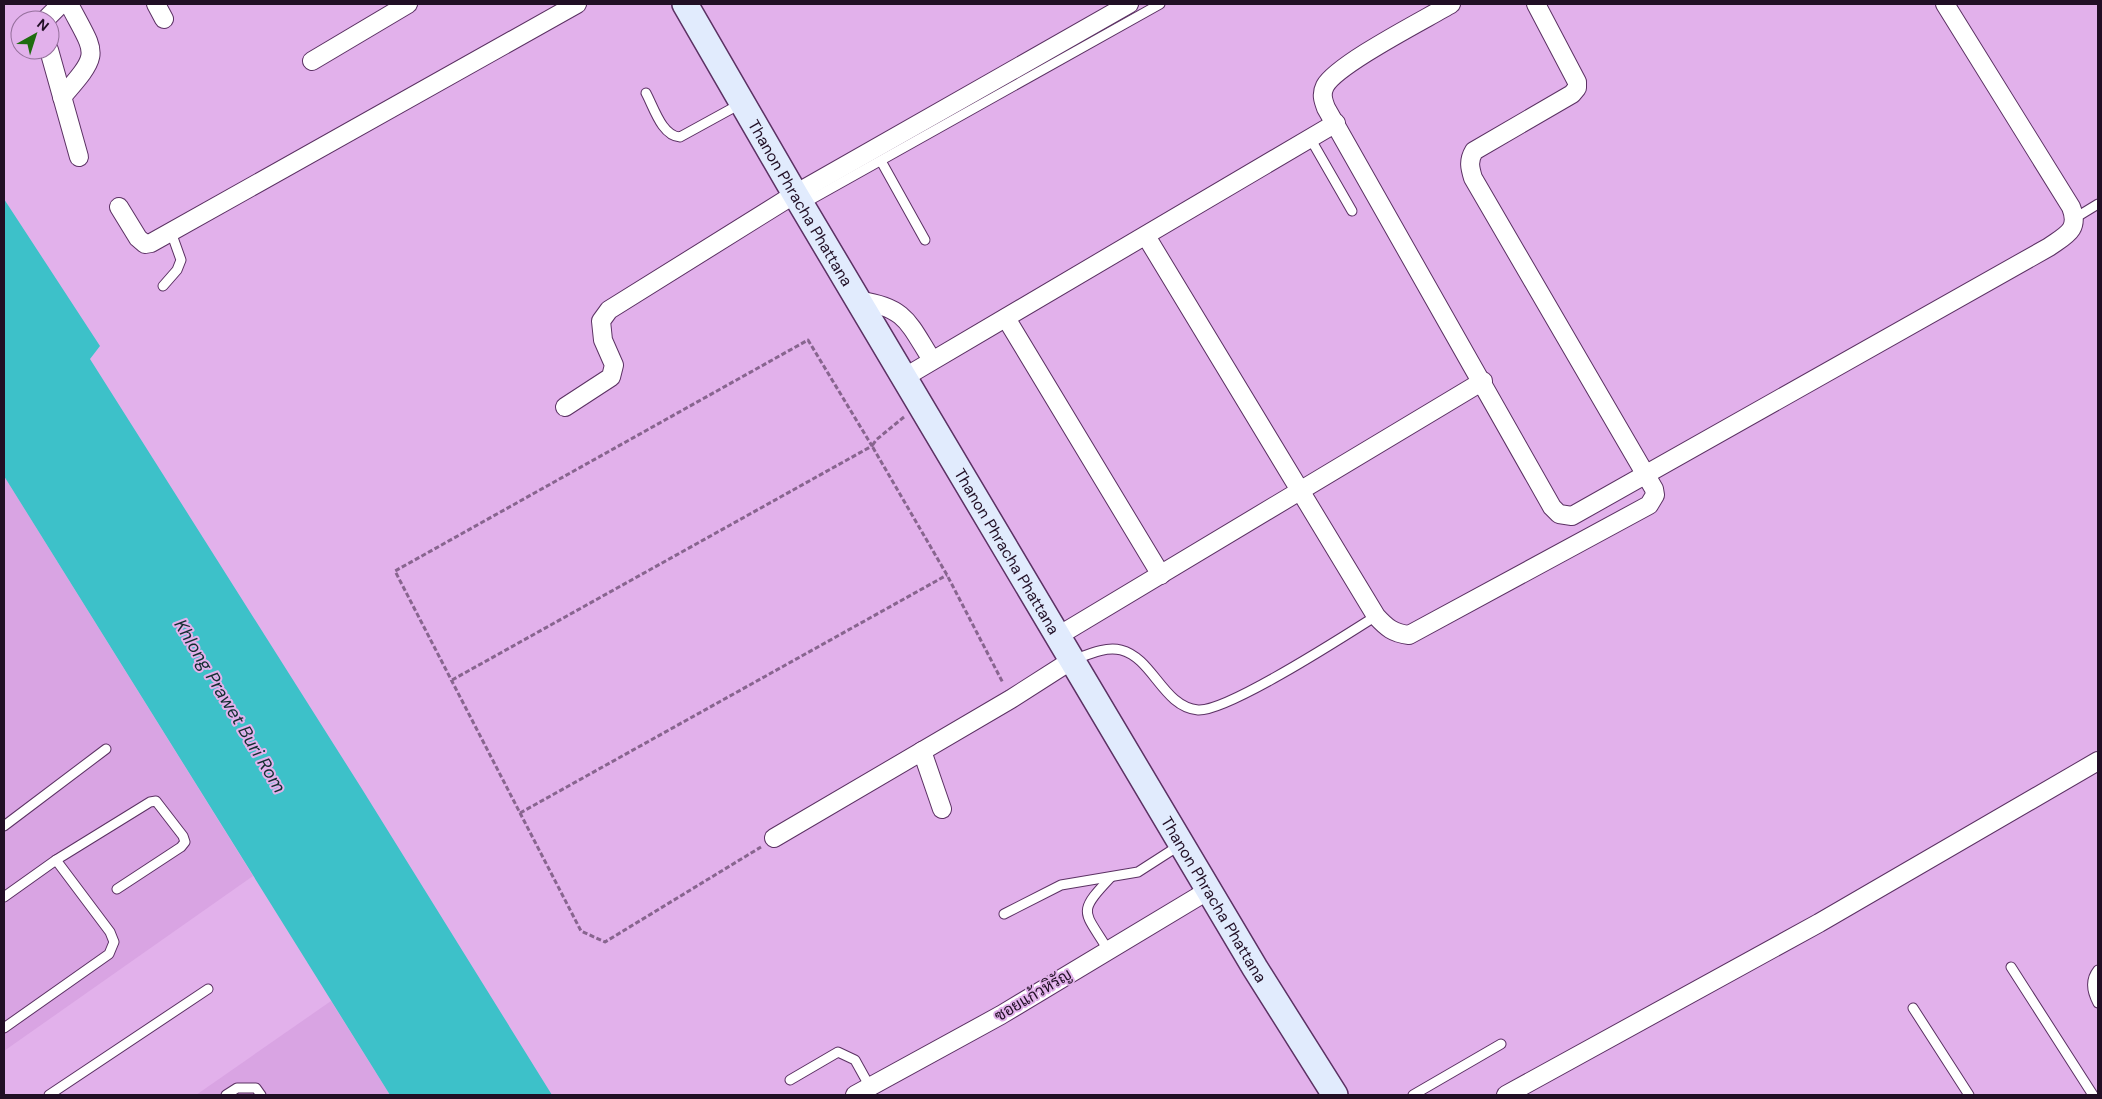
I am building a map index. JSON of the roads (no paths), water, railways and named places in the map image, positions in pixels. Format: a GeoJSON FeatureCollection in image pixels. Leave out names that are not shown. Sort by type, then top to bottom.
{"type":"FeatureCollection","features":[{"type":"Feature","properties":{"kind":"street"},"geometry":{"type":"LineString","coordinates":[[62,97],[91,61],[92,52],[70,4]]}},
{"type":"Feature","properties":{"kind":"street"},"geometry":{"type":"LineString","coordinates":[[312,61],[408,4]]}},
{"type":"Feature","properties":{"kind":"street"},"geometry":{"type":"LineString","coordinates":[[119,207],[138,238],[145,244],[170,232],[577,4]]}},
{"type":"Feature","properties":{"kind":"street","name":"Thanon Phracha Phattana"},"geometry":{"type":"LineString","coordinates":[[685,4],[1182,845],[1335,1095]]}},
{"type":"Feature","properties":{"kind":"street"},"geometry":{"type":"LineString","coordinates":[[565,407],[611,377],[614,365],[603,340],[601,321],[609,310],[1128,4]]}},
{"type":"Feature","properties":{"kind":"street"},"geometry":{"type":"LineString","coordinates":[[1451,4],[1366,54],[1335,75],[1325,86],[1322,96],[1552,507],[1559,514],[1572,516],[2049,248],[2070,232],[2076,218],[2071,207],[1945,4]]}},
{"type":"Feature","properties":{"kind":"street"},"geometry":{"type":"LineString","coordinates":[[1146,236],[1376,616],[1387,628],[1396,634],[1409,635],[1649,505],[1655,495],[1654,488],[1473,178],[1470,168],[1470,157],[1474,151],[1572,94],[1577,88],[1577,82],[1536,4]]}},
{"type":"Feature","properties":{"kind":"street"},"geometry":{"type":"LineString","coordinates":[[52,60],[79,157]]}},
{"type":"Feature","properties":{"kind":"street"},"geometry":{"type":"LineString","coordinates":[[905,377],[1336,123]]}},
{"type":"Feature","properties":{"kind":"street"},"geometry":{"type":"LineString","coordinates":[[860,301],[892,308],[904,318],[932,360]]}},
{"type":"Feature","properties":{"kind":"street"},"geometry":{"type":"LineString","coordinates":[[1006,318],[1161,574]]}},
{"type":"Feature","properties":{"kind":"street"},"geometry":{"type":"LineString","coordinates":[[1058,636],[1483,381]]}},
{"type":"Feature","properties":{"kind":"street"},"geometry":{"type":"LineString","coordinates":[[774,838],[1010,699],[1072,660]]}},
{"type":"Feature","properties":{"kind":"street"},"geometry":{"type":"LineString","coordinates":[[922,751],[942,809]]}},
{"type":"Feature","properties":{"kind":"street"},"geometry":{"type":"LineString","coordinates":[[1506,1095],[1819,923],[2098,762]]}},
{"type":"Feature","properties":{"kind":"street","name":"ซอยแก้วหิรัญ"},"geometry":{"type":"LineString","coordinates":[[862,1091],[1001,1015],[1209,890]]}},
{"type":"Feature","properties":{"kind":"lane"},"geometry":{"type":"LineString","coordinates":[[799,199],[881,161],[1160,4]]}},
{"type":"Feature","properties":{"kind":"lane"},"geometry":{"type":"LineString","coordinates":[[646,93],[667,132],[673,137],[680,138],[743,102]]}},
{"type":"Feature","properties":{"kind":"lane"},"geometry":{"type":"LineString","coordinates":[[1310,138],[1352,211]]}},
{"type":"Feature","properties":{"kind":"lane"},"geometry":{"type":"LineString","coordinates":[[881,161],[925,240]]}},
{"type":"Feature","properties":{"kind":"lane"},"geometry":{"type":"LineString","coordinates":[[2076,218],[2098,204]]}},
{"type":"Feature","properties":{"kind":"lane"},"geometry":{"type":"LineString","coordinates":[[163,286],[177,270],[181,260],[170,232]]}},
{"type":"Feature","properties":{"kind":"lane"},"geometry":{"type":"LineString","coordinates":[[1072,660],[1107,649],[1122,650],[1143,664],[1178,703],[1197,710],[1220,705],[1318,653],[1376,616]]}},
{"type":"Feature","properties":{"kind":"lane"},"geometry":{"type":"LineString","coordinates":[[4,826],[106,749]]}},
{"type":"Feature","properties":{"kind":"lane"},"geometry":{"type":"LineString","coordinates":[[4,897],[56,860],[150,802],[156,801],[183,836],[185,842],[181,847],[117,889]]}},
{"type":"Feature","properties":{"kind":"lane"},"geometry":{"type":"LineString","coordinates":[[1004,914],[1061,885],[1077,880],[1138,872],[1182,845]]}},
{"type":"Feature","properties":{"kind":"lane"},"geometry":{"type":"LineString","coordinates":[[4,1028],[109,954],[114,942],[110,932],[56,860]]}},
{"type":"Feature","properties":{"kind":"lane"},"geometry":{"type":"LineString","coordinates":[[1108,950],[1087,915],[1086,907],[1111,877]]}},
{"type":"Feature","properties":{"kind":"lane"},"geometry":{"type":"LineString","coordinates":[[2011,966],[2093,1095]]}},
{"type":"Feature","properties":{"kind":"lane"},"geometry":{"type":"LineString","coordinates":[[2098,970],[2094,975],[2092,984],[2098,1003]]}},
{"type":"Feature","properties":{"kind":"lane"},"geometry":{"type":"LineString","coordinates":[[49,1095],[208,989]]}},
{"type":"Feature","properties":{"kind":"lane"},"geometry":{"type":"LineString","coordinates":[[1913,1008],[1969,1095]]}},
{"type":"Feature","properties":{"kind":"lane"},"geometry":{"type":"LineString","coordinates":[[1413,1095],[1501,1044]]}},
{"type":"Feature","properties":{"kind":"lane"},"geometry":{"type":"LineString","coordinates":[[790,1080],[838,1052],[855,1060],[862,1091]]}},
{"type":"Feature","properties":{"kind":"lane"},"geometry":{"type":"LineString","coordinates":[[226,1095],[237,1088],[256,1088],[261,1095]]}},
{"type":"Feature","properties":{"kind":"water","name":"Khlong Prawet Buri Rom"},"geometry":{"type":"Polygon","coordinates":[[[4,199],[100,346],[90,359],[362,789],[552,1095],[390,1095],[4,476],[4,199]]]}}]}
